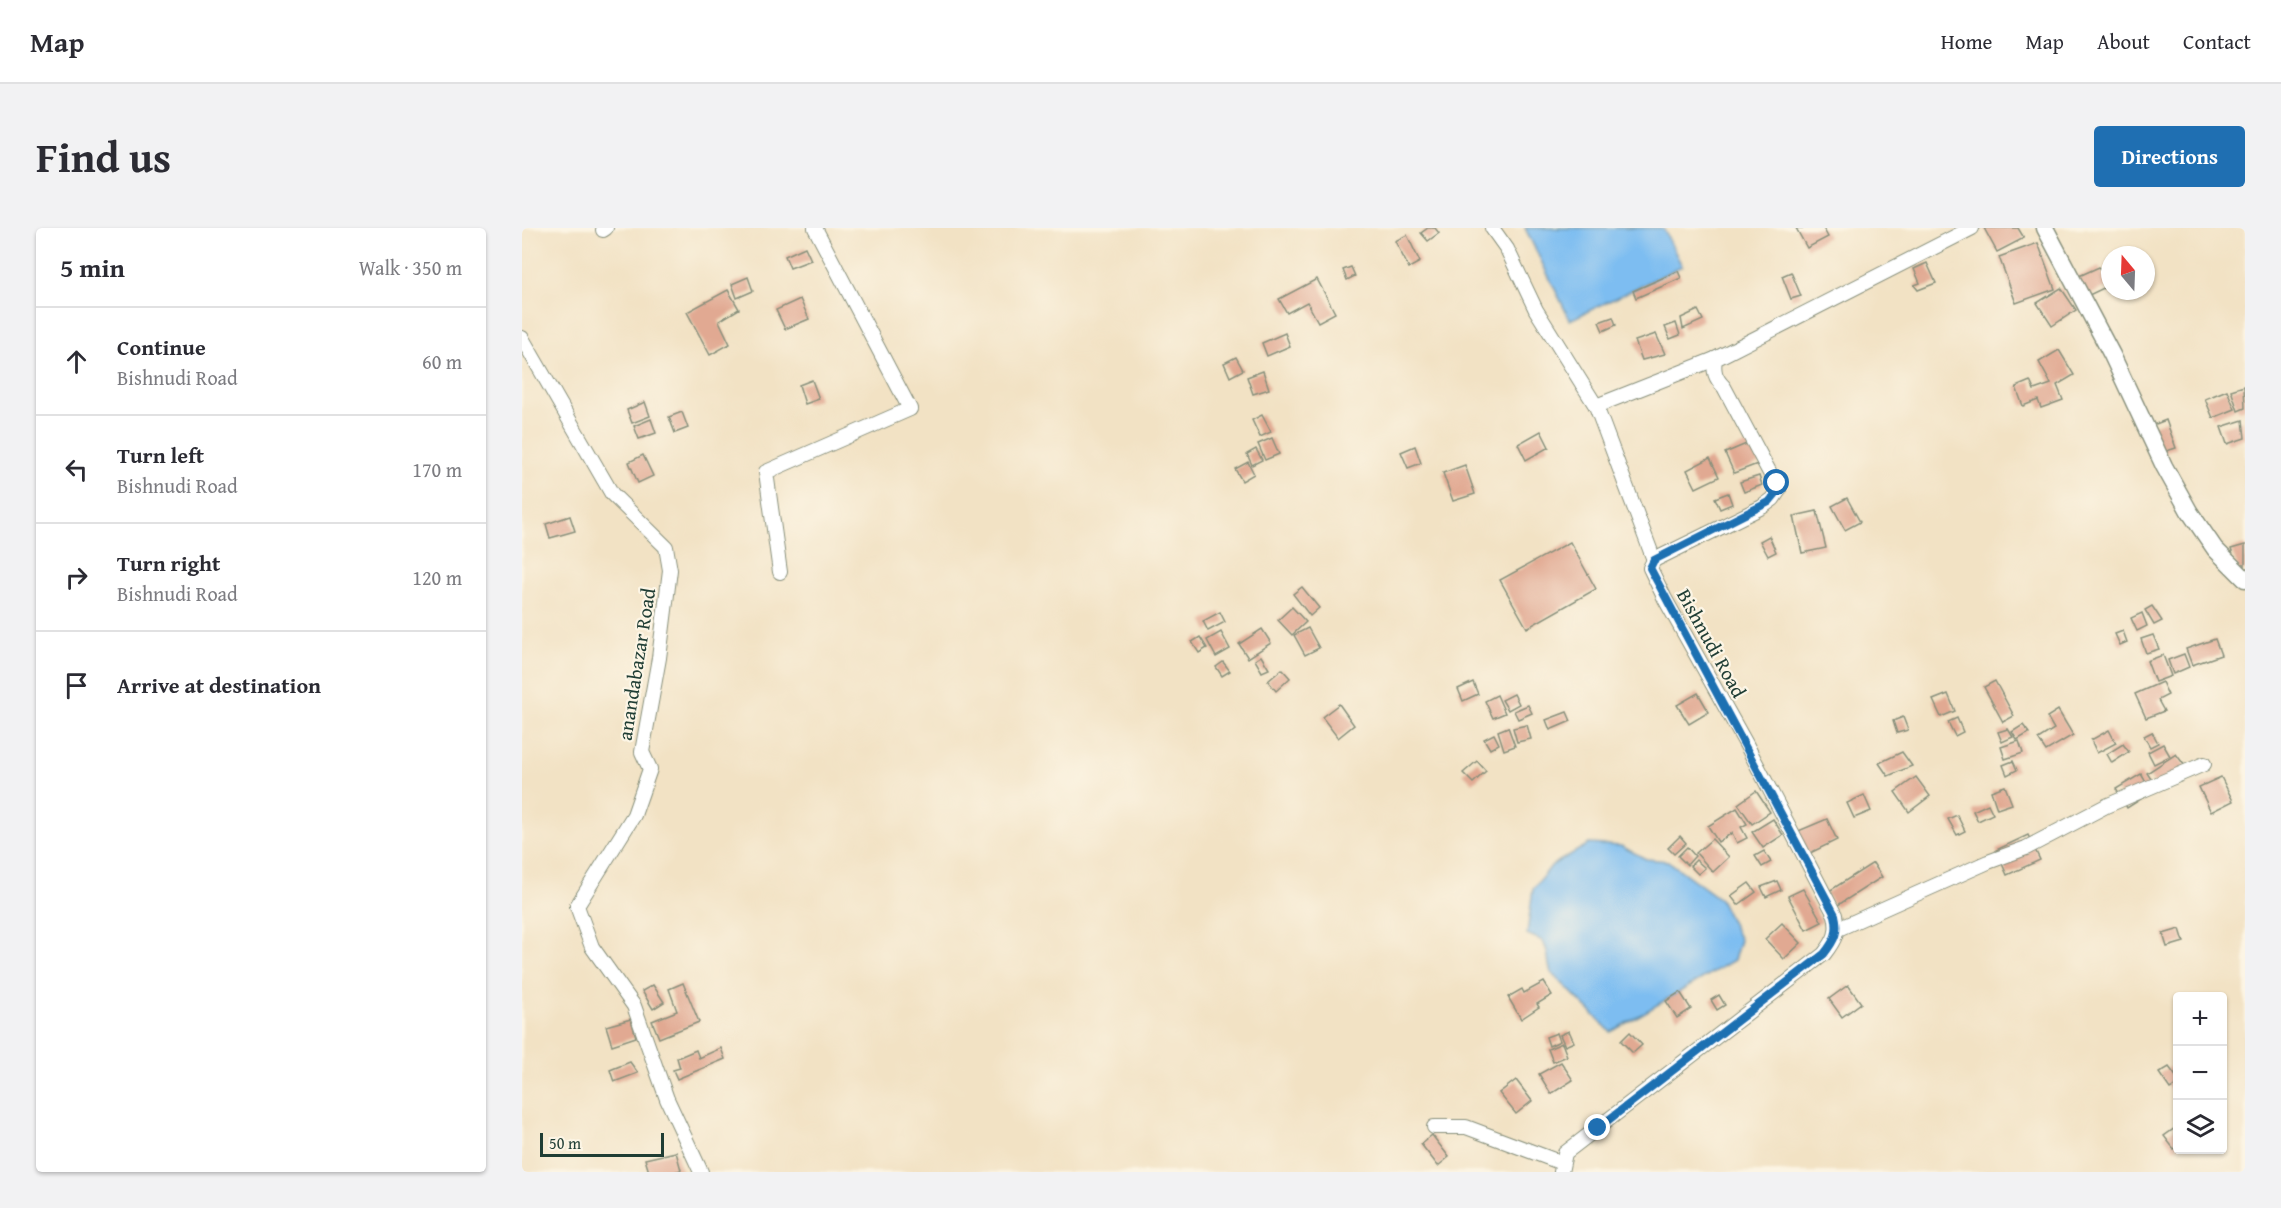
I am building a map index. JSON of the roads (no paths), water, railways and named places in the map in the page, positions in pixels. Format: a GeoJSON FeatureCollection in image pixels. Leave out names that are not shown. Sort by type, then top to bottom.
{"type":"FeatureCollection","features":[{"type":"Feature","properties":{"kind":"street"},"geometry":{"type":"LineString","coordinates":[[780,572],[766,472],[910,409],[815,228]]}},
{"type":"Feature","properties":{"kind":"street","name":"Bishnudi Road"},"geometry":{"type":"LineString","coordinates":[[1492,228],[1507,249],[1536,310],[1596,406],[1654,560],[1650,568],[1654,578],[1751,755],[1835,915],[1838,928]]}},
{"type":"Feature","properties":{"kind":"street"},"geometry":{"type":"LineString","coordinates":[[1596,406],[1715,359],[1972,228]]}},
{"type":"Feature","properties":{"kind":"street"},"geometry":{"type":"LineString","coordinates":[[2045,228],[2112,355],[2169,475],[2189,511],[2215,549],[2245,579]]}},
{"type":"Feature","properties":{"kind":"street","name":"anandabazar Road"},"geometry":{"type":"LineString","coordinates":[[522,338],[612,494],[666,547],[670,570],[659,658],[642,753],[650,769],[634,815],[577,906],[592,947],[634,1006],[667,1099],[700,1172]]}},
{"type":"Feature","properties":{"kind":"street"},"geometry":{"type":"LineString","coordinates":[[1654,560],[1762,507],[1773,499],[1779,490],[1729,397],[1717,380],[1713,369],[1715,359]]}},
{"type":"Feature","properties":{"kind":"street"},"geometry":{"type":"LineString","coordinates":[[1434,1127],[1466,1127],[1562,1168],[1565,1153],[1824,954],[1836,937],[1838,928],[1988,862],[2026,848],[2106,806],[2204,764]]}},
{"type":"Feature","properties":{"kind":"water"},"geometry":{"type":"Polygon","coordinates":[[[1525,228],[1663,228],[1682,266],[1570,320],[1525,228]]]}},
{"type":"Feature","properties":{"kind":"water"},"geometry":{"type":"Polygon","coordinates":[[[1589,844],[1621,846],[1646,859],[1668,861],[1720,899],[1740,940],[1734,960],[1611,1032],[1551,972],[1546,948],[1541,940],[1527,934],[1533,889],[1552,865],[1589,844]]]}}]}
